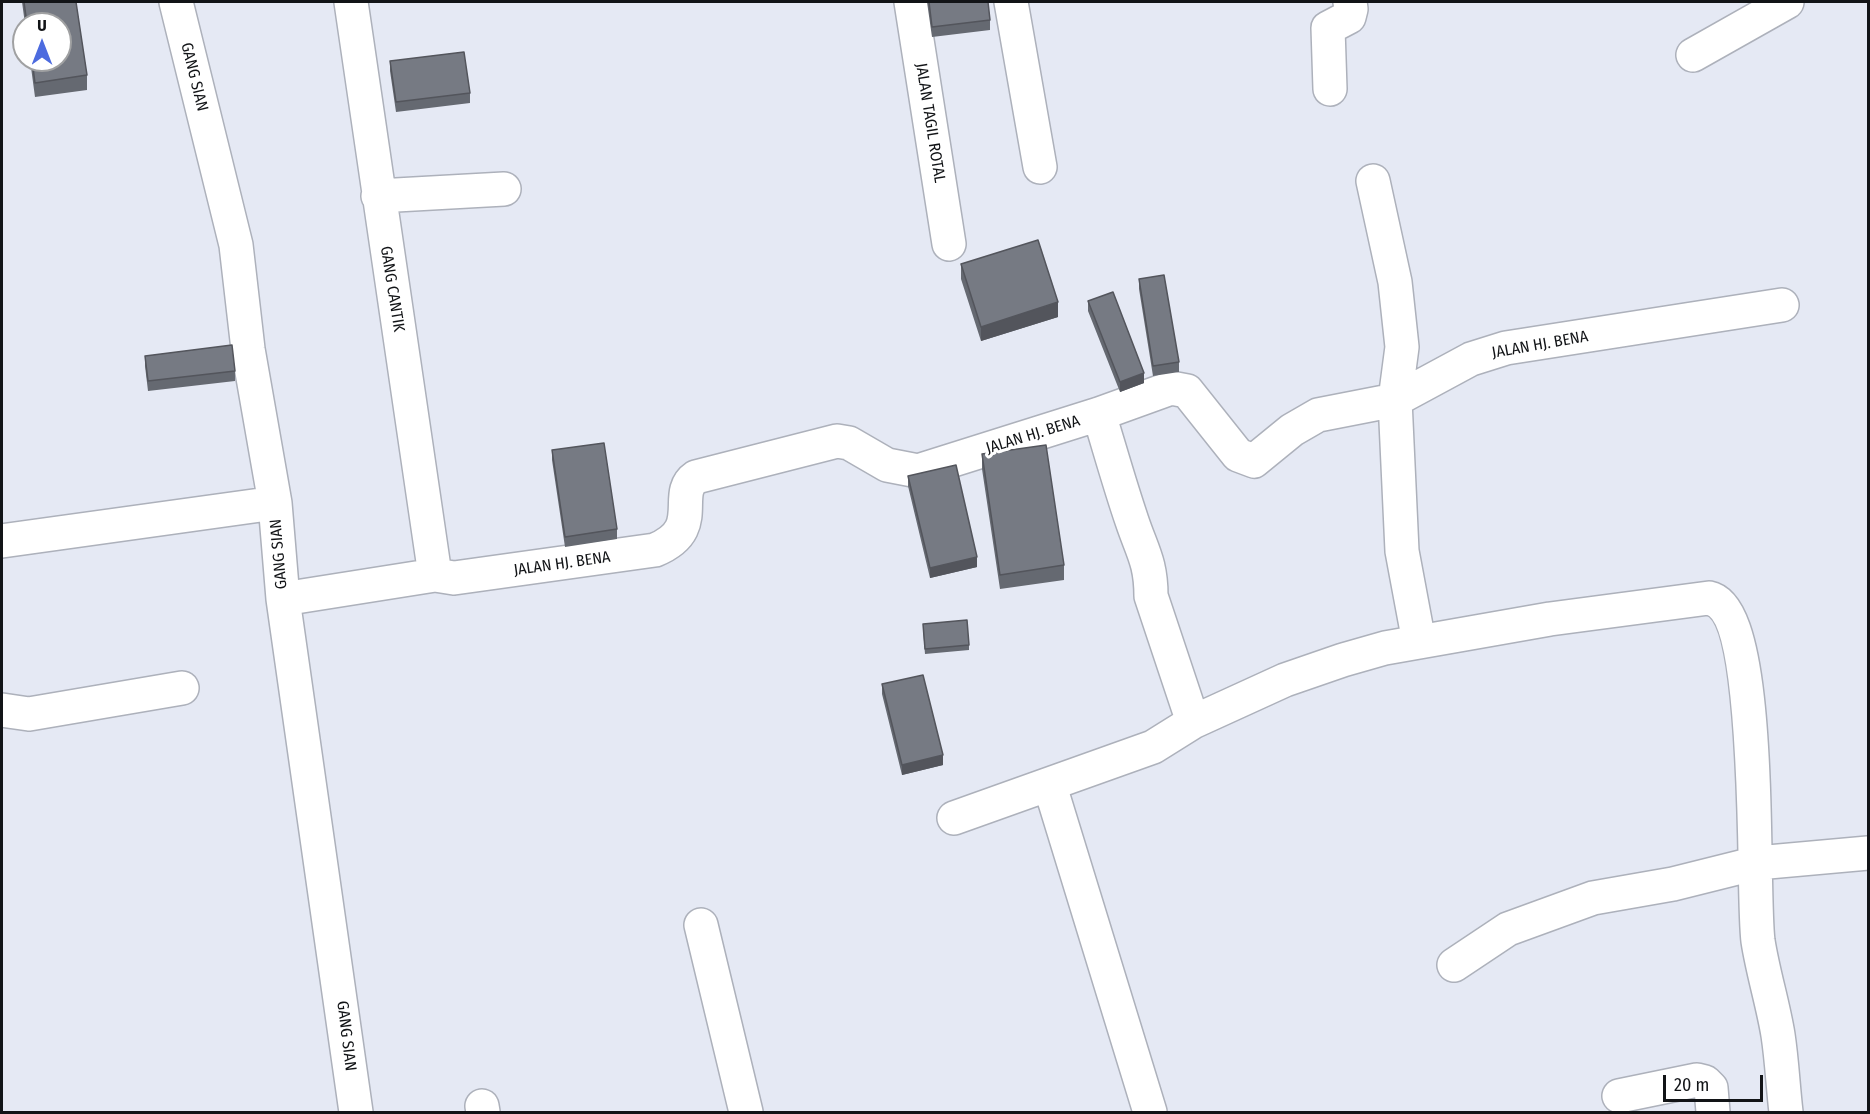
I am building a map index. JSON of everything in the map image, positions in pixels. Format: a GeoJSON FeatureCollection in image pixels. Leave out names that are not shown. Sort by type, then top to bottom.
{"type":"FeatureCollection","features":[{"type":"Feature","properties":{"kind":"street","name":"GANG SIAN"},"geometry":{"type":"LineString","coordinates":[[176,2],[236,245],[248,349],[275,503],[283,600],[356,1113]]}},
{"type":"Feature","properties":{"kind":"street","name":"GANG CANTIK"},"geometry":{"type":"LineString","coordinates":[[351,2],[435,575]]}},
{"type":"Feature","properties":{"kind":"street","name":"JALAN TAGIL ROTAL"},"geometry":{"type":"LineString","coordinates":[[911,2],[949,244]]}},
{"type":"Feature","properties":{"kind":"street"},"geometry":{"type":"LineString","coordinates":[[1011,2],[1040,167]]}},
{"type":"Feature","properties":{"kind":"street"},"geometry":{"type":"LineString","coordinates":[[1330,89],[1328,28],[1349,17],[1352,9],[1350,2]]}},
{"type":"Feature","properties":{"kind":"street"},"geometry":{"type":"LineString","coordinates":[[1694,55],[1787,2]]}},
{"type":"Feature","properties":{"kind":"street"},"geometry":{"type":"LineString","coordinates":[[1373,181],[1395,282],[1402,347],[1395,400],[1402,551],[1419,642]]}},
{"type":"Feature","properties":{"kind":"street"},"geometry":{"type":"LineString","coordinates":[[378,196],[504,189]]}},
{"type":"Feature","properties":{"kind":"street","name":"JALAN HJ. BENA"},"geometry":{"type":"LineString","coordinates":[[283,600],[435,575],[454,578],[655,550],[669,544],[680,534],[688,484],[696,477],[831,442],[843,441],[887,465],[918,471],[1100,414],[1166,389],[1187,391],[1238,455],[1254,461],[1292,430],[1318,415],[1395,400],[1471,359],[1506,348],[1782,305]]}},
{"type":"Feature","properties":{"kind":"street"},"geometry":{"type":"LineString","coordinates":[[1100,414],[1133,524],[1146,554],[1151,576],[1151,596],[1193,722]]}},
{"type":"Feature","properties":{"kind":"street"},"geometry":{"type":"LineString","coordinates":[[2,541],[275,503]]}},
{"type":"Feature","properties":{"kind":"street"},"geometry":{"type":"LineString","coordinates":[[954,818],[1050,786],[1153,747],[1193,722],[1285,680],[1385,648],[1550,619],[1709,598],[1718,600],[1726,608],[1740,642],[1743,664],[1757,863],[1758,940],[1778,1036],[1786,1113]]}},
{"type":"Feature","properties":{"kind":"street"},"geometry":{"type":"LineString","coordinates":[[2,710],[29,714],[182,688]]}},
{"type":"Feature","properties":{"kind":"street"},"geometry":{"type":"LineString","coordinates":[[1050,786],[1150,1113]]}},
{"type":"Feature","properties":{"kind":"street"},"geometry":{"type":"LineString","coordinates":[[1454,964],[1508,929],[1593,898],[1673,884],[1757,863],[1869,853]]}},
{"type":"Feature","properties":{"kind":"street"},"geometry":{"type":"LineString","coordinates":[[700,925],[746,1113]]}},
{"type":"Feature","properties":{"kind":"street"},"geometry":{"type":"LineString","coordinates":[[1619,1096],[1697,1080],[1705,1082],[1711,1088],[1713,1113]]}},
{"type":"Feature","properties":{"kind":"building"},"geometry":{"type":"Polygon","coordinates":[[[24,2],[76,2],[87,75],[35,83],[34,72],[72,72],[72,12],[25,12],[24,2]]]}},
{"type":"Feature","properties":{"kind":"building"},"geometry":{"type":"Polygon","coordinates":[[[929,2],[988,2],[990,20],[932,27],[929,2]]]}},
{"type":"Feature","properties":{"kind":"building"},"geometry":{"type":"Polygon","coordinates":[[[464,52],[470,93],[396,102],[390,61],[464,52]]]}},
{"type":"Feature","properties":{"kind":"building"},"geometry":{"type":"Polygon","coordinates":[[[1038,240],[1058,302],[981,327],[961,264],[1038,240]]]}},
{"type":"Feature","properties":{"kind":"building"},"geometry":{"type":"Polygon","coordinates":[[[1164,275],[1179,362],[1153,366],[1139,279],[1164,275]]]}},
{"type":"Feature","properties":{"kind":"building"},"geometry":{"type":"Polygon","coordinates":[[[1113,292],[1144,373],[1120,382],[1088,301],[1113,292]]]}},
{"type":"Feature","properties":{"kind":"building"},"geometry":{"type":"Polygon","coordinates":[[[232,345],[235,371],[148,381],[145,356],[232,345]]]}},
{"type":"Feature","properties":{"kind":"building"},"geometry":{"type":"Polygon","coordinates":[[[604,443],[617,529],[565,537],[552,450],[604,443]]]}},
{"type":"Feature","properties":{"kind":"building"},"geometry":{"type":"Polygon","coordinates":[[[1046,445],[1064,565],[1000,575],[982,454],[1046,445]]]}},
{"type":"Feature","properties":{"kind":"building"},"geometry":{"type":"Polygon","coordinates":[[[956,465],[977,557],[930,568],[908,476],[956,465]]]}},
{"type":"Feature","properties":{"kind":"building"},"geometry":{"type":"Polygon","coordinates":[[[967,620],[969,645],[925,649],[923,624],[967,620]]]}},
{"type":"Feature","properties":{"kind":"building"},"geometry":{"type":"Polygon","coordinates":[[[923,675],[943,755],[902,765],[882,684],[923,675]]]}}]}
